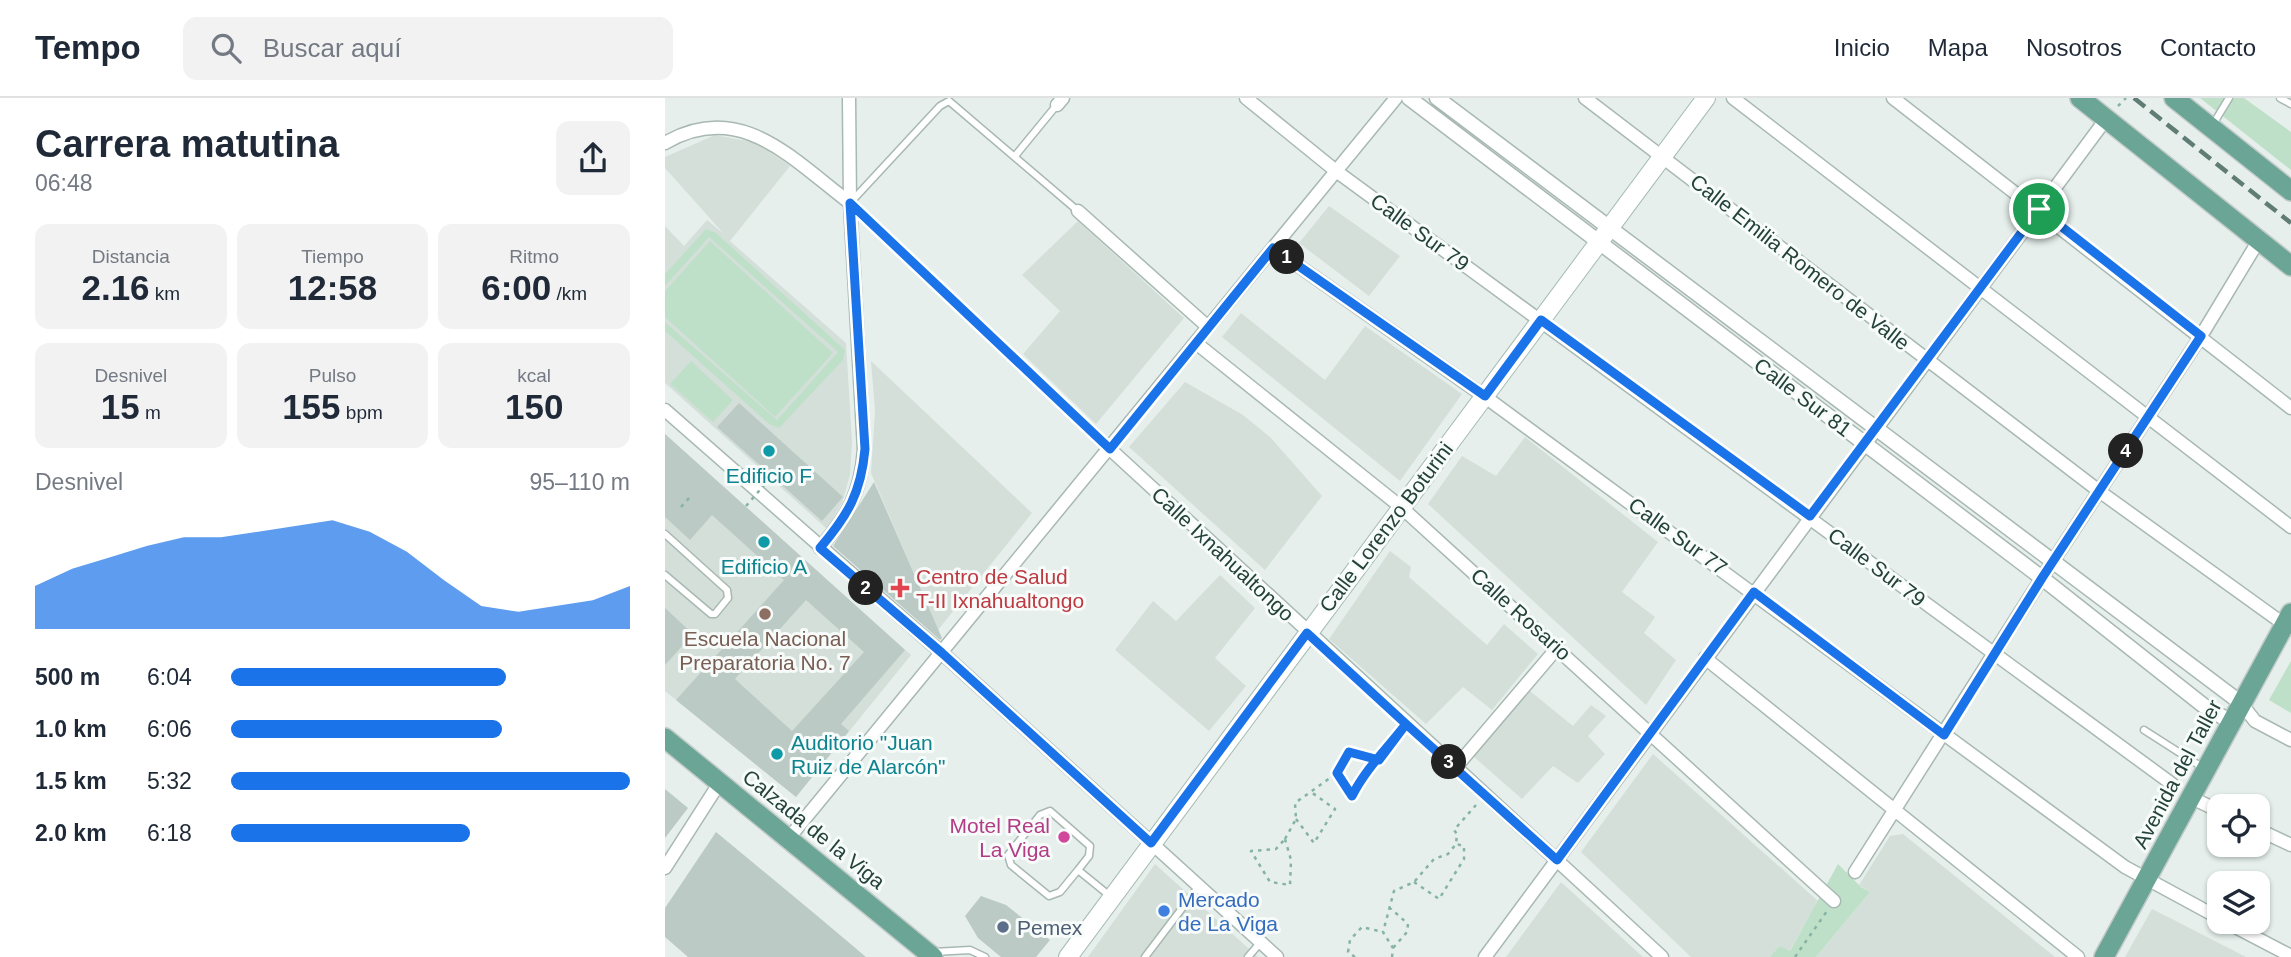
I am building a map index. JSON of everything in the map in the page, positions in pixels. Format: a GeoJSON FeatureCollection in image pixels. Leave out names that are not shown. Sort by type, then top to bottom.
{"type":"FeatureCollection","features":[{"type":"Feature","properties":{"kind":"main road","name":"Calle Lorenzo Boturini"},"geometry":{"type":"LineString","coordinates":[[1068,957],[1706,98]]}},
{"type":"Feature","properties":{"kind":"main road"},"geometry":{"type":"LineString","coordinates":[[2080,98],[2291,266]]}},
{"type":"Feature","properties":{"kind":"main road"},"geometry":{"type":"LineString","coordinates":[[2174,98],[2291,191]]}},
{"type":"Feature","properties":{"kind":"main road","name":"Avenida del Taller"},"geometry":{"type":"LineString","coordinates":[[2104,957],[2288,619]]}},
{"type":"Feature","properties":{"kind":"main road","name":"Calzada de la Viga"},"geometry":{"type":"LineString","coordinates":[[665,738],[930,955]]}},
{"type":"Feature","properties":{"kind":"street"},"geometry":{"type":"LineString","coordinates":[[820,548],[842,521],[862,477],[865,449],[850,203],[849,98]]}},
{"type":"Feature","properties":{"kind":"street","name":"Calle Sur 79"},"geometry":{"type":"LineString","coordinates":[[1246,98],[1336,171],[1810,516],[1993,656],[2172,784]]}},
{"type":"Feature","properties":{"kind":"street"},"geometry":{"type":"LineString","coordinates":[[789,838],[1396,98]]}},
{"type":"Feature","properties":{"kind":"street","name":"Calle Sur 81"},"geometry":{"type":"LineString","coordinates":[[1409,98],[2042,578],[2204,706],[2231,722]]}},
{"type":"Feature","properties":{"kind":"street","name":"Calle Sur 81"},"geometry":{"type":"LineString","coordinates":[[1437,98],[1611,227],[2052,564],[2241,703]]}},
{"type":"Feature","properties":{"kind":"street","name":"Calle Emilia Romero de Valle"},"geometry":{"type":"LineString","coordinates":[[1585,98],[2099,491],[2288,619]]}},
{"type":"Feature","properties":{"kind":"street"},"geometry":{"type":"LineString","coordinates":[[1733,98],[2291,527]]}},
{"type":"Feature","properties":{"kind":"street"},"geometry":{"type":"LineString","coordinates":[[1893,98],[2039,209],[2291,408]]}},
{"type":"Feature","properties":{"kind":"street"},"geometry":{"type":"LineString","coordinates":[[1485,957],[2106,118]]}},
{"type":"Feature","properties":{"kind":"street"},"geometry":{"type":"LineString","coordinates":[[665,144],[702,127],[740,129],[770,145],[850,203]]}},
{"type":"Feature","properties":{"kind":"street"},"geometry":{"type":"LineString","coordinates":[[1078,211],[1209,327]]}},
{"type":"Feature","properties":{"kind":"street"},"geometry":{"type":"LineString","coordinates":[[1856,872],[2042,578],[2201,336],[2259,240]]}},
{"type":"Feature","properties":{"kind":"street","name":"Calle Sur 77"},"geometry":{"type":"LineString","coordinates":[[1273,248],[1485,396],[2145,880],[2207,912]]}},
{"type":"Feature","properties":{"kind":"street","name":"Calle Rosario"},"geometry":{"type":"LineString","coordinates":[[1196,344],[1401,507],[1558,647],[1833,901]]}},
{"type":"Feature","properties":{"kind":"street"},"geometry":{"type":"LineString","coordinates":[[665,410],[942,653],[1277,957]]}},
{"type":"Feature","properties":{"kind":"street","name":"Calle Ixnahualtongo"},"geometry":{"type":"LineString","coordinates":[[1110,449],[1662,957]]}},
{"type":"Feature","properties":{"kind":"street"},"geometry":{"type":"LineString","coordinates":[[1455,768],[1558,647]]}},
{"type":"Feature","properties":{"kind":"street"},"geometry":{"type":"LineString","coordinates":[[1706,658],[1895,813],[2078,957]]}},
{"type":"Feature","properties":{"kind":"street"},"geometry":{"type":"LineString","coordinates":[[2241,703],[2255,721],[2291,740]]}},
{"type":"Feature","properties":{"kind":"street"},"geometry":{"type":"LineString","coordinates":[[2231,722],[2255,721]]}},
{"type":"Feature","properties":{"kind":"street"},"geometry":{"type":"LineString","coordinates":[[665,868],[720,782]]}},
{"type":"Feature","properties":{"kind":"street"},"geometry":{"type":"LineString","coordinates":[[2190,797],[2207,805]]}},
{"type":"Feature","properties":{"kind":"street"},"geometry":{"type":"LineString","coordinates":[[2270,835],[2291,845]]}},
{"type":"Feature","properties":{"kind":"street"},"geometry":{"type":"LineString","coordinates":[[2250,934],[2291,956]]}},
{"type":"Feature","properties":{"kind":"lane"},"geometry":{"type":"LineString","coordinates":[[2211,128],[2229,98]]}},
{"type":"Feature","properties":{"kind":"lane"},"geometry":{"type":"LineString","coordinates":[[2280,98],[2291,104]]}},
{"type":"Feature","properties":{"kind":"lane"},"geometry":{"type":"LineString","coordinates":[[850,203],[940,106],[949,101],[1078,211]]}},
{"type":"Feature","properties":{"kind":"lane"},"geometry":{"type":"LineString","coordinates":[[1016,156],[1060,102]]}},
{"type":"Feature","properties":{"kind":"lane","name":"Calle Ixnahualtongo"},"geometry":{"type":"LineString","coordinates":[[850,203],[1110,449]]}},
{"type":"Feature","properties":{"kind":"lane"},"geometry":{"type":"LineString","coordinates":[[665,534],[727,590],[728,598],[715,614],[711,614],[665,575]]}},
{"type":"Feature","properties":{"kind":"lane"},"geometry":{"type":"LineString","coordinates":[[2144,730],[2205,769]]}},
{"type":"Feature","properties":{"kind":"lane"},"geometry":{"type":"LineString","coordinates":[[1050,811],[1090,846],[1089,856],[1078,870],[1060,892],[1049,896],[1011,864],[1008,855],[1040,815],[1050,811]]}},
{"type":"Feature","properties":{"kind":"lane"},"geometry":{"type":"LineString","coordinates":[[1078,870],[1112,897]]}},
{"type":"Feature","properties":{"kind":"lane"},"geometry":{"type":"LineString","coordinates":[[1145,957],[1199,886]]}},
{"type":"Feature","properties":{"kind":"lane"},"geometry":{"type":"LineString","coordinates":[[1248,957],[1261,942]]}},
{"type":"Feature","properties":{"kind":"lane"},"geometry":{"type":"LineString","coordinates":[[930,955],[970,950],[985,957]]}},
{"type":"Feature","properties":{"kind":"path"},"geometry":{"type":"LineString","coordinates":[[746,506],[772,476]]}},
{"type":"Feature","properties":{"kind":"path"},"geometry":{"type":"LineString","coordinates":[[681,507],[691,496]]}},
{"type":"Feature","properties":{"kind":"path"},"geometry":{"type":"LineString","coordinates":[[1337,773],[1352,796],[1366,769],[1379,760],[1406,724]]}},
{"type":"Feature","properties":{"kind":"path"},"geometry":{"type":"LineString","coordinates":[[1285,839],[1291,860],[1290,885],[1270,882],[1251,851],[1276,849],[1296,819],[1295,803],[1337,773],[1349,752],[1379,760]]}},
{"type":"Feature","properties":{"kind":"path"},"geometry":{"type":"LineString","coordinates":[[1296,819],[1314,843],[1335,809],[1311,792]]}},
{"type":"Feature","properties":{"kind":"path"},"geometry":{"type":"LineString","coordinates":[[1383,932],[1390,916],[1389,907],[1394,891],[1414,882],[1434,859],[1448,854],[1456,844],[1457,834],[1454,830],[1485,795]]}},
{"type":"Feature","properties":{"kind":"path"},"geometry":{"type":"LineString","coordinates":[[1414,882],[1439,900],[1464,859],[1464,846],[1456,844]]}},
{"type":"Feature","properties":{"kind":"path"},"geometry":{"type":"LineString","coordinates":[[1795,957],[1833,901]]}},
{"type":"Feature","properties":{"kind":"path"},"geometry":{"type":"LineString","coordinates":[[1389,907],[1408,924],[1407,932],[1394,948],[1392,957]]}},
{"type":"Feature","properties":{"kind":"path"},"geometry":{"type":"LineString","coordinates":[[1355,957],[1349,952],[1350,940],[1362,927],[1383,932],[1394,948]]}},
{"type":"Feature","properties":{"kind":"shaded area"},"geometry":{"type":"Polygon","coordinates":[[[715,135],[757,143],[790,166],[730,241],[846,343],[852,441],[850,475],[842,503],[827,529],[665,383],[665,226],[684,246],[707,220],[724,234],[665,168],[665,157],[715,135]]]}},
{"type":"Feature","properties":{"kind":"shaded area"},"geometry":{"type":"Polygon","coordinates":[[[1329,206],[1400,256],[1369,296],[1299,243],[1329,206]]]}},
{"type":"Feature","properties":{"kind":"shaded area"},"geometry":{"type":"Polygon","coordinates":[[[1078,221],[1184,318],[1096,424],[1023,354],[1060,311],[1022,275],[1078,221]]]}},
{"type":"Feature","properties":{"kind":"shaded area"},"geometry":{"type":"Polygon","coordinates":[[[1241,313],[1325,380],[1365,326],[1462,394],[1400,481],[1222,337],[1241,313]]]}},
{"type":"Feature","properties":{"kind":"shaded area"},"geometry":{"type":"Polygon","coordinates":[[[871,361],[1032,513],[938,630],[871,473],[875,410],[871,361]]]}},
{"type":"Feature","properties":{"kind":"shaded area"},"geometry":{"type":"Polygon","coordinates":[[[1185,382],[1243,415],[1271,438],[1322,496],[1265,570],[1129,447],[1185,382]]]}},
{"type":"Feature","properties":{"kind":"shaded area","name":"Escuela Nacional Preparatoria No. 7"},"geometry":{"type":"Polygon","coordinates":[[[665,434],[911,655],[796,797],[665,691],[665,434]]]}},
{"type":"Feature","properties":{"kind":"shaded area"},"geometry":{"type":"Polygon","coordinates":[[[1525,437],[1658,542],[1622,592],[1655,617],[1644,633],[1676,660],[1646,705],[1428,504],[1462,456],[1496,476],[1525,437]]]}},
{"type":"Feature","properties":{"kind":"shaded area"},"geometry":{"type":"Polygon","coordinates":[[[1390,551],[1411,567],[1409,577],[1487,645],[1504,624],[1538,654],[1492,710],[1463,687],[1426,724],[1329,639],[1390,551]]]}},
{"type":"Feature","properties":{"kind":"shaded area"},"geometry":{"type":"Polygon","coordinates":[[[1220,575],[1255,608],[1215,658],[1246,686],[1209,731],[1115,650],[1153,601],[1176,621],[1220,575]]]}},
{"type":"Feature","properties":{"kind":"shaded area"},"geometry":{"type":"Polygon","coordinates":[[[1530,691],[1573,726],[1591,705],[1606,716],[1588,736],[1605,754],[1578,783],[1553,766],[1522,799],[1473,756],[1530,691]]]}},
{"type":"Feature","properties":{"kind":"shaded area"},"geometry":{"type":"Polygon","coordinates":[[[1653,754],[1818,901],[1789,952],[1779,946],[1770,957],[1691,957],[1581,852],[1653,754]]]}},
{"type":"Feature","properties":{"kind":"shaded area"},"geometry":{"type":"Polygon","coordinates":[[[1903,834],[2055,957],[1816,957],[1870,892],[1859,885],[1890,836],[1903,834]]]}},
{"type":"Feature","properties":{"kind":"shaded area","name":"Mercado de La Viga"},"geometry":{"type":"Polygon","coordinates":[[[1155,864],[1258,957],[1088,957],[1155,864]]]}},
{"type":"Feature","properties":{"kind":"shaded area"},"geometry":{"type":"Polygon","coordinates":[[[1561,882],[1643,957],[1506,957],[1561,882]]]}},
{"type":"Feature","properties":{"kind":"shaded area"},"geometry":{"type":"Polygon","coordinates":[[[2152,909],[2170,918],[2246,957],[2125,957],[2152,909]]]}},
{"type":"Feature","properties":{"kind":"green space"},"geometry":{"type":"Polygon","coordinates":[[[2200,98],[2244,98],[2291,132],[2291,170],[2200,98]]]}},
{"type":"Feature","properties":{"kind":"green space"},"geometry":{"type":"Polygon","coordinates":[[[706,229],[716,233],[845,350],[843,360],[779,428],[769,424],[665,331],[665,322],[777,420],[838,352],[709,237],[665,286],[665,274],[706,229]]]}},
{"type":"Feature","properties":{"kind":"green space"},"geometry":{"type":"Polygon","coordinates":[[[710,241],[833,353],[775,417],[665,317],[665,291],[710,241]]]}},
{"type":"Feature","properties":{"kind":"green space"},"geometry":{"type":"Polygon","coordinates":[[[691,361],[733,400],[713,422],[670,384],[691,361]]]}},
{"type":"Feature","properties":{"kind":"green space"},"geometry":{"type":"Polygon","coordinates":[[[2291,661],[2291,713],[2269,700],[2291,661]]]}},
{"type":"Feature","properties":{"kind":"green space"},"geometry":{"type":"Polygon","coordinates":[[[1838,864],[1861,887],[1870,892],[1816,957],[1770,957],[1779,946],[1790,951],[1838,864]]]}},
{"type":"Feature","properties":{"kind":"building","name":"Edificio F"},"geometry":{"type":"Polygon","coordinates":[[[739,403],[843,497],[822,521],[717,427],[739,403]]]}},
{"type":"Feature","properties":{"kind":"building"},"geometry":{"type":"Polygon","coordinates":[[[665,434],[905,650],[841,724],[849,731],[796,797],[676,700],[784,580],[712,515],[690,540],[665,517],[665,434]],[[806,600],[735,679],[792,731],[864,652],[806,600]]]}},
{"type":"Feature","properties":{"kind":"building","name":"Centro de Salud T-II Ixnahualtongo"},"geometry":{"type":"Polygon","coordinates":[[[874,482],[942,638],[940,640],[833,546],[874,482]]]}},
{"type":"Feature","properties":{"kind":"building"},"geometry":{"type":"Polygon","coordinates":[[[665,608],[693,634],[665,665],[665,608]]]}},
{"type":"Feature","properties":{"kind":"building"},"geometry":{"type":"Polygon","coordinates":[[[665,789],[688,808],[665,838],[665,789]]]}},
{"type":"Feature","properties":{"kind":"building"},"geometry":{"type":"Polygon","coordinates":[[[716,832],[866,957],[688,957],[665,937],[665,908],[716,832]]]}},
{"type":"Feature","properties":{"kind":"building","name":"Pemex"},"geometry":{"type":"Polygon","coordinates":[[[981,896],[1006,905],[1050,940],[1036,957],[1001,957],[978,938],[965,916],[981,896]]]}},
{"type":"Feature","properties":{"kind":"railway"},"geometry":{"type":"LineString","coordinates":[[2134,98],[2291,223]]}},
{"type":"Feature","properties":{"kind":"place","name":"Edificio F"},"geometry":{"type":"Point","coordinates":[769,451]}},
{"type":"Feature","properties":{"kind":"place","name":"Edificio A"},"geometry":{"type":"Point","coordinates":[764,542]}},
{"type":"Feature","properties":{"kind":"place","name":"Centro de Salud T-II Ixnahualtongo"},"geometry":{"type":"Point","coordinates":[900,588]}},
{"type":"Feature","properties":{"kind":"place","name":"Escuela Nacional Preparatoria No. 7"},"geometry":{"type":"Point","coordinates":[765,614]}},
{"type":"Feature","properties":{"kind":"place","name":"Auditorio \"Juan Ruiz de Alarcón\""},"geometry":{"type":"Point","coordinates":[777,754]}},
{"type":"Feature","properties":{"kind":"place","name":"Motel Real La Viga"},"geometry":{"type":"Point","coordinates":[1064,837]}},
{"type":"Feature","properties":{"kind":"place","name":"Mercado de La Viga"},"geometry":{"type":"Point","coordinates":[1164,911]}},
{"type":"Feature","properties":{"kind":"place","name":"Pemex"},"geometry":{"type":"Point","coordinates":[1003,927]}},
{"type":"Feature","properties":{"kind":"route"},"geometry":{"type":"LineString","coordinates":[[2039,209],[1810,516],[1541,320],[1485,396],[1273,248],[1110,449],[850,203],[865,449],[862,477],[854,500],[842,521],[820,548],[942,653],[1151,843],[1307,633],[1406,724],[1379,760],[1349,752],[1337,773],[1352,796],[1366,769],[1379,760],[1392,742],[1406,724],[1557,860],[1754,592],[1944,735],[2042,578],[2201,336],[2039,209]]}}]}
